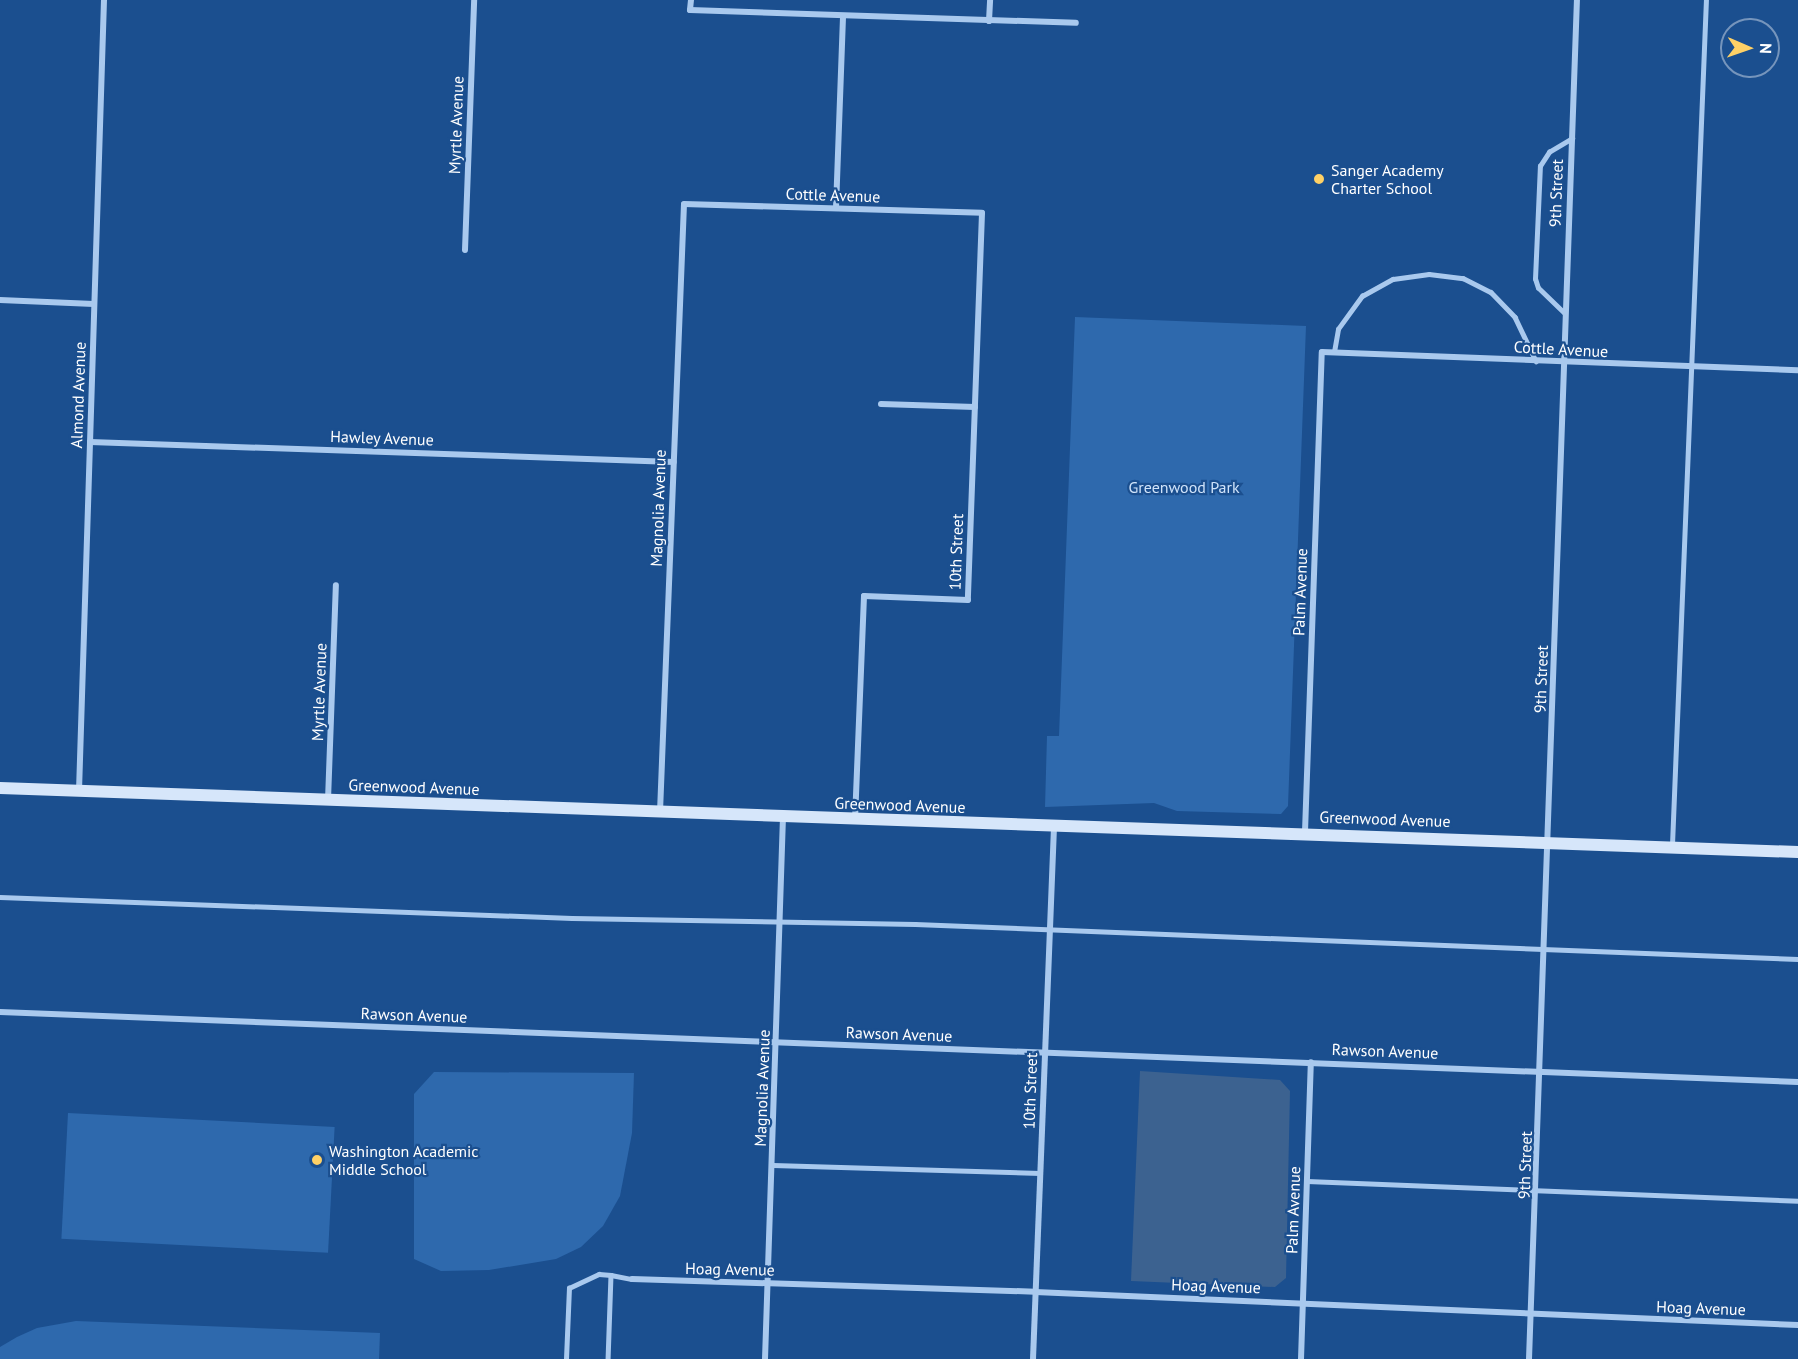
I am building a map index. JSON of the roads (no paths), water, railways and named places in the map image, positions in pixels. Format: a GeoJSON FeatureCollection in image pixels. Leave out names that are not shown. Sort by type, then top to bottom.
{"type":"FeatureCollection","features":[{"type":"Feature","properties":{"kind":"street","name":"Almond Avenue"},"geometry":{"type":"LineString","coordinates":[[79,791],[104,0]]}},
{"type":"Feature","properties":{"kind":"street","name":"Myrtle Avenue"},"geometry":{"type":"LineString","coordinates":[[465,250],[474,0]]}},
{"type":"Feature","properties":{"kind":"street"},"geometry":{"type":"LineString","coordinates":[[691,0],[690,10],[1076,23]]}},
{"type":"Feature","properties":{"kind":"street"},"geometry":{"type":"LineString","coordinates":[[989,21],[990,0]]}},
{"type":"Feature","properties":{"kind":"street","name":"9th Street"},"geometry":{"type":"LineString","coordinates":[[1529,1359],[1542,1071],[1577,0]]}},
{"type":"Feature","properties":{"kind":"street"},"geometry":{"type":"LineString","coordinates":[[836,208],[843,16]]}},
{"type":"Feature","properties":{"kind":"street","name":"Cottle Avenue"},"geometry":{"type":"LineString","coordinates":[[684,204],[982,213]]}},
{"type":"Feature","properties":{"kind":"street","name":"Magnolia Avenue"},"geometry":{"type":"LineString","coordinates":[[660,813],[684,204]]}},
{"type":"Feature","properties":{"kind":"street","name":"10th Street"},"geometry":{"type":"LineString","coordinates":[[855,819],[864,596],[968,600],[982,213]]}},
{"type":"Feature","properties":{"kind":"street"},"geometry":{"type":"LineString","coordinates":[[0,300],[94,304]]}},
{"type":"Feature","properties":{"kind":"street","name":"Cottle Avenue"},"geometry":{"type":"LineString","coordinates":[[1322,352],[1564,363],[1798,370]]}},
{"type":"Feature","properties":{"kind":"street","name":"Palm Avenue"},"geometry":{"type":"LineString","coordinates":[[1305,832],[1322,352]]}},
{"type":"Feature","properties":{"kind":"street"},"geometry":{"type":"LineString","coordinates":[[881,404],[975,407]]}},
{"type":"Feature","properties":{"kind":"street","name":"Hawley Avenue"},"geometry":{"type":"LineString","coordinates":[[90,442],[674,462]]}},
{"type":"Feature","properties":{"kind":"street","name":"Myrtle Avenue"},"geometry":{"type":"LineString","coordinates":[[328,800],[336,585]]}},
{"type":"Feature","properties":{"kind":"street","name":"Greenwood Avenue"},"geometry":{"type":"LineString","coordinates":[[0,788],[660,813],[1672,845],[1798,852]]}},
{"type":"Feature","properties":{"kind":"street","name":"Magnolia Avenue"},"geometry":{"type":"LineString","coordinates":[[765,1359],[783,817]]}},
{"type":"Feature","properties":{"kind":"street","name":"10th Street"},"geometry":{"type":"LineString","coordinates":[[1033,1359],[1054,824]]}},
{"type":"Feature","properties":{"kind":"street","name":"Rawson Avenue"},"geometry":{"type":"LineString","coordinates":[[0,1012],[1798,1082]]}},
{"type":"Feature","properties":{"kind":"street","name":"Palm Avenue"},"geometry":{"type":"LineString","coordinates":[[1301,1359],[1311,1062]]}},
{"type":"Feature","properties":{"kind":"street","name":"Hoag Avenue"},"geometry":{"type":"LineString","coordinates":[[632,1279],[1035,1292],[1798,1325]]}},
{"type":"Feature","properties":{"kind":"lane"},"geometry":{"type":"LineString","coordinates":[[1672,845],[1706,0]]}},
{"type":"Feature","properties":{"kind":"lane"},"geometry":{"type":"LineString","coordinates":[[1565,314],[1538,288],[1535,279],[1540,166],[1549,152],[1572,138]]}},
{"type":"Feature","properties":{"kind":"lane"},"geometry":{"type":"LineString","coordinates":[[1334,352],[1338,328],[1362,296],[1393,279],[1429,274],[1463,278],[1491,292],[1515,317],[1536,361]]}},
{"type":"Feature","properties":{"kind":"lane"},"geometry":{"type":"LineString","coordinates":[[0,897],[780,924],[1050,930],[1798,958]]}},
{"type":"Feature","properties":{"kind":"lane"},"geometry":{"type":"LineString","coordinates":[[773,1165],[1040,1173]]}},
{"type":"Feature","properties":{"kind":"lane"},"geometry":{"type":"LineString","coordinates":[[1307,1181],[1798,1201]]}},
{"type":"Feature","properties":{"kind":"lane"},"geometry":{"type":"LineString","coordinates":[[566,1359],[569,1288],[599,1274],[632,1279]]}},
{"type":"Feature","properties":{"kind":"lane"},"geometry":{"type":"LineString","coordinates":[[608,1359],[611,1275]]}},
{"type":"Feature","properties":{"kind":"place","name":"Sanger Academy Charter School"},"geometry":{"type":"Point","coordinates":[1319,179]}},
{"type":"Feature","properties":{"kind":"place","name":"Washington Academic Middle School"},"geometry":{"type":"Point","coordinates":[317,1160]}},
{"type":"Feature","properties":{"kind":"park label","name":"Greenwood Park"},"geometry":{"type":"Point","coordinates":[1184,487]}}]}
